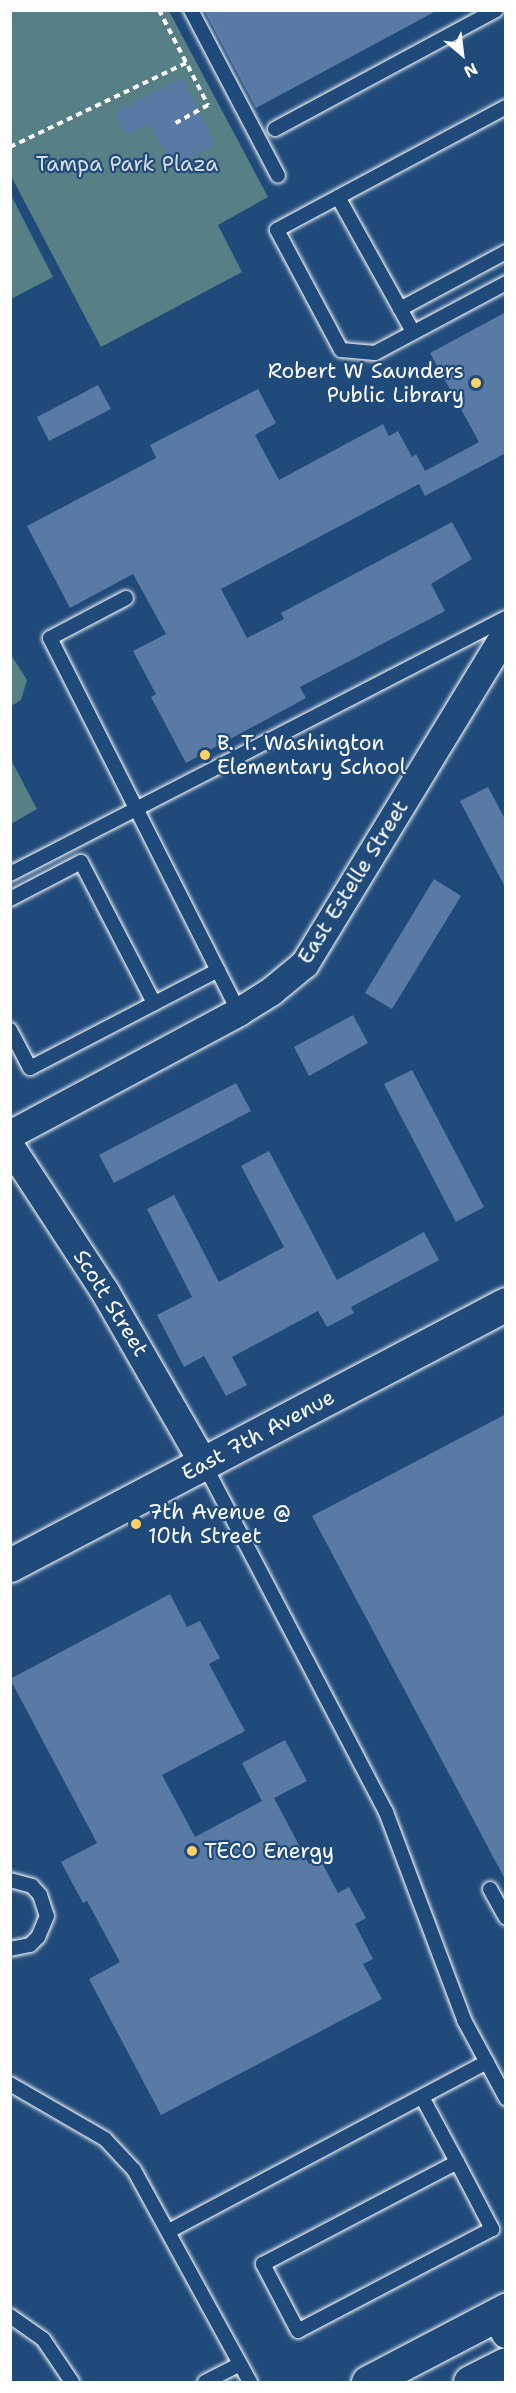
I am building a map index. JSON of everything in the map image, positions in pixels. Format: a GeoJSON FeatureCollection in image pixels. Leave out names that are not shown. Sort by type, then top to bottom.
{"type":"FeatureCollection","features":[{"type":"Feature","properties":{"kind":"street","name":"East Estelle Street"},"geometry":{"type":"LineString","coordinates":[[10,1135],[239,1012],[272,992],[305,964],[506,634]]}},
{"type":"Feature","properties":{"kind":"street","name":"Scott Street"},"geometry":{"type":"LineString","coordinates":[[10,1146],[110,1300],[204,1464]]}},
{"type":"Feature","properties":{"kind":"street","name":"East 7th Avenue"},"geometry":{"type":"LineString","coordinates":[[10,1565],[506,1304]]}},
{"type":"Feature","properties":{"kind":"street"},"geometry":{"type":"LineString","coordinates":[[368,2382],[502,2320]]}},
{"type":"Feature","properties":{"kind":"street"},"geometry":{"type":"LineString","coordinates":[[470,2382],[506,2364]]}},
{"type":"Feature","properties":{"kind":"lane"},"geometry":{"type":"LineString","coordinates":[[191,10],[278,176]]}},
{"type":"Feature","properties":{"kind":"lane"},"geometry":{"type":"LineString","coordinates":[[275,129],[495,10]]}},
{"type":"Feature","properties":{"kind":"lane"},"geometry":{"type":"LineString","coordinates":[[506,107],[277,230],[341,350],[375,353],[506,283]]}},
{"type":"Feature","properties":{"kind":"lane"},"geometry":{"type":"LineString","coordinates":[[338,196],[413,332]]}},
{"type":"Feature","properties":{"kind":"lane"},"geometry":{"type":"LineString","coordinates":[[400,309],[506,252]]}},
{"type":"Feature","properties":{"kind":"lane"},"geometry":{"type":"LineString","coordinates":[[126,598],[50,638],[239,1012]]}},
{"type":"Feature","properties":{"kind":"lane"},"geometry":{"type":"LineString","coordinates":[[10,874],[506,618]]}},
{"type":"Feature","properties":{"kind":"lane"},"geometry":{"type":"LineString","coordinates":[[10,899],[81,862],[154,1003]]}},
{"type":"Feature","properties":{"kind":"lane"},"geometry":{"type":"LineString","coordinates":[[10,1030],[30,1068],[218,970]]}},
{"type":"Feature","properties":{"kind":"lane"},"geometry":{"type":"LineString","coordinates":[[204,1464],[386,1812],[464,2020],[506,2098]]}},
{"type":"Feature","properties":{"kind":"lane"},"geometry":{"type":"LineString","coordinates":[[10,1880],[32,1886],[40,1894],[47,1916],[38,1937],[30,1945],[10,1949]]}},
{"type":"Feature","properties":{"kind":"lane"},"geometry":{"type":"LineString","coordinates":[[490,1889],[506,1918]]}},
{"type":"Feature","properties":{"kind":"lane"},"geometry":{"type":"LineString","coordinates":[[169,2231],[487,2062]]}},
{"type":"Feature","properties":{"kind":"lane"},"geometry":{"type":"LineString","coordinates":[[10,2084],[105,2139],[134,2170],[250,2382]]}},
{"type":"Feature","properties":{"kind":"lane"},"geometry":{"type":"LineString","coordinates":[[422,2097],[457,2162],[492,2229],[298,2331],[263,2264],[457,2162]]}},
{"type":"Feature","properties":{"kind":"lane"},"geometry":{"type":"LineString","coordinates":[[10,2316],[43,2340],[72,2382]]}},
{"type":"Feature","properties":{"kind":"lane"},"geometry":{"type":"LineString","coordinates":[[205,2382],[240,2364]]}},
{"type":"Feature","properties":{"kind":"path"},"geometry":{"type":"LineString","coordinates":[[159,10],[208,105],[176,123]]}},
{"type":"Feature","properties":{"kind":"path"},"geometry":{"type":"LineString","coordinates":[[10,147],[186,63]]}},
{"type":"Feature","properties":{"kind":"green space","name":"Tampa Park Plaza"},"geometry":{"type":"Polygon","coordinates":[[[10,11],[169,11],[268,197],[218,225],[242,272],[101,347],[11,176],[10,11]]]}},
{"type":"Feature","properties":{"kind":"green space"},"geometry":{"type":"Polygon","coordinates":[[[11,195],[53,277],[10,299],[11,195]]]}},
{"type":"Feature","properties":{"kind":"green space"},"geometry":{"type":"Polygon","coordinates":[[[10,653],[27,680],[21,700],[11,706],[10,653]]]}},
{"type":"Feature","properties":{"kind":"green space"},"geometry":{"type":"Polygon","coordinates":[[[11,760],[37,809],[10,824],[11,760]]]}},
{"type":"Feature","properties":{"kind":"building"},"geometry":{"type":"Polygon","coordinates":[[[204,10],[438,10],[256,108],[204,10]]]}},
{"type":"Feature","properties":{"kind":"building"},"geometry":{"type":"Polygon","coordinates":[[[182,78],[215,145],[173,167],[150,123],[126,135],[115,113],[182,78]]]}},
{"type":"Feature","properties":{"kind":"building"},"geometry":{"type":"Polygon","coordinates":[[[506,312],[506,453],[425,496],[419,484],[221,589],[247,638],[284,619],[281,613],[452,522],[472,559],[431,584],[445,611],[300,687],[306,698],[186,763],[151,697],[156,694],[133,651],[166,634],[133,574],[70,608],[27,526],[156,458],[150,445],[258,389],[276,423],[255,435],[279,480],[383,424],[389,436],[398,431],[412,457],[416,454],[425,471],[479,442],[430,353],[506,312]]]}},
{"type":"Feature","properties":{"kind":"building"},"geometry":{"type":"Polygon","coordinates":[[[98,385],[111,409],[49,441],[37,417],[98,385]]]}},
{"type":"Feature","properties":{"kind":"building"},"geometry":{"type":"Polygon","coordinates":[[[488,787],[506,821],[506,889],[460,801],[488,787]]]}},
{"type":"Feature","properties":{"kind":"building"},"geometry":{"type":"Polygon","coordinates":[[[434,879],[461,896],[392,1009],[365,993],[434,879]]]}},
{"type":"Feature","properties":{"kind":"building"},"geometry":{"type":"Polygon","coordinates":[[[353,1015],[368,1043],[309,1076],[294,1047],[353,1015]]]}},
{"type":"Feature","properties":{"kind":"building"},"geometry":{"type":"Polygon","coordinates":[[[412,1070],[484,1207],[456,1222],[384,1084],[412,1070]]]}},
{"type":"Feature","properties":{"kind":"building"},"geometry":{"type":"Polygon","coordinates":[[[236,1083],[251,1111],[114,1183],[99,1155],[236,1083]]]}},
{"type":"Feature","properties":{"kind":"building"},"geometry":{"type":"Polygon","coordinates":[[[269,1151],[337,1280],[424,1232],[439,1260],[351,1307],[354,1313],[327,1327],[318,1311],[232,1357],[247,1385],[226,1396],[204,1356],[184,1367],[157,1315],[192,1297],[147,1209],[174,1195],[219,1282],[284,1247],[241,1166],[269,1151]]]}},
{"type":"Feature","properties":{"kind":"building"},"geometry":{"type":"Polygon","coordinates":[[[506,1414],[506,1881],[312,1516],[506,1414]]]}},
{"type":"Feature","properties":{"kind":"building","name":"TECO Energy"},"geometry":{"type":"Polygon","coordinates":[[[170,1594],[187,1627],[200,1621],[220,1658],[209,1664],[245,1731],[162,1775],[195,1837],[262,1801],[242,1763],[285,1740],[307,1781],[274,1798],[309,1864],[320,1859],[338,1893],[349,1887],[366,1918],[355,1924],[373,1959],[363,1964],[382,1999],[161,2115],[89,1979],[120,1962],[87,1901],[83,1903],[61,1862],[97,1843],[10,1679],[170,1594]]]}},
{"type":"Feature","properties":{"kind":"place","name":"Robert W Saunders Public Library"},"geometry":{"type":"Point","coordinates":[476,383]}},
{"type":"Feature","properties":{"kind":"place","name":"B. T. Washington Elementary School"},"geometry":{"type":"Point","coordinates":[205,755]}},
{"type":"Feature","properties":{"kind":"place","name":"7th Avenue @ 10th Street"},"geometry":{"type":"Point","coordinates":[136,1524]}},
{"type":"Feature","properties":{"kind":"place","name":"TECO Energy"},"geometry":{"type":"Point","coordinates":[192,1851]}}]}
